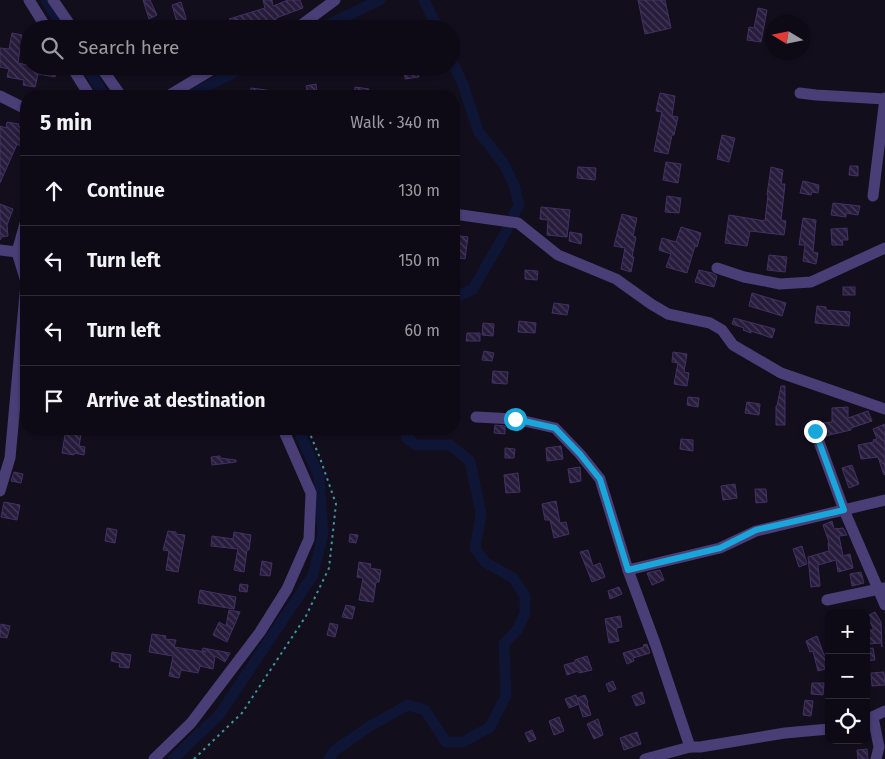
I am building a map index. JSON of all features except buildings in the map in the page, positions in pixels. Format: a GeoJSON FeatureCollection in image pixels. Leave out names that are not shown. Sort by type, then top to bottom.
{"type":"FeatureCollection","features":[{"type":"Feature","properties":{"kind":"street"},"geometry":{"type":"LineString","coordinates":[[29,0],[41,20]]}},
{"type":"Feature","properties":{"kind":"street"},"geometry":{"type":"LineString","coordinates":[[54,0],[67,20]]}},
{"type":"Feature","properties":{"kind":"street"},"geometry":{"type":"LineString","coordinates":[[308,20],[335,0]]}},
{"type":"Feature","properties":{"kind":"street"},"geometry":{"type":"LineString","coordinates":[[77,75],[86,90]]}},
{"type":"Feature","properties":{"kind":"street"},"geometry":{"type":"LineString","coordinates":[[106,75],[117,90]]}},
{"type":"Feature","properties":{"kind":"street"},"geometry":{"type":"LineString","coordinates":[[178,90],[203,75]]}},
{"type":"Feature","properties":{"kind":"street"},"geometry":{"type":"LineString","coordinates":[[800,93],[816,96],[885,99],[874,196]]}},
{"type":"Feature","properties":{"kind":"street"},"geometry":{"type":"LineString","coordinates":[[0,96],[20,105]]}},
{"type":"Feature","properties":{"kind":"street"},"geometry":{"type":"LineString","coordinates":[[460,215],[518,223],[558,254],[616,279],[668,314],[710,324],[722,330],[733,345],[780,373],[885,408]]}},
{"type":"Feature","properties":{"kind":"street"},"geometry":{"type":"LineString","coordinates":[[20,241],[17,252],[20,262]]}},
{"type":"Feature","properties":{"kind":"street"},"geometry":{"type":"LineString","coordinates":[[717,268],[744,277],[780,284],[811,282],[885,248]]}},
{"type":"Feature","properties":{"kind":"street"},"geometry":{"type":"LineString","coordinates":[[0,250],[17,252]]}},
{"type":"Feature","properties":{"kind":"street"},"geometry":{"type":"LineString","coordinates":[[0,491],[10,458],[20,348]]}},
{"type":"Feature","properties":{"kind":"street"},"geometry":{"type":"LineString","coordinates":[[476,417],[515,419],[555,428],[580,454],[600,479],[628,570],[690,747]]}},
{"type":"Feature","properties":{"kind":"street"},"geometry":{"type":"LineString","coordinates":[[815,431],[844,510],[882,588],[885,605]]}},
{"type":"Feature","properties":{"kind":"street"},"geometry":{"type":"LineString","coordinates":[[154,759],[191,723],[260,632],[287,589],[309,539],[311,493],[286,435]]}},
{"type":"Feature","properties":{"kind":"street"},"geometry":{"type":"LineString","coordinates":[[628,570],[720,548],[756,530],[885,500]]}},
{"type":"Feature","properties":{"kind":"street"},"geometry":{"type":"LineString","coordinates":[[827,600],[882,588]]}},
{"type":"Feature","properties":{"kind":"street"},"geometry":{"type":"LineString","coordinates":[[876,759],[879,747],[870,718],[885,711]]}},
{"type":"Feature","properties":{"kind":"street"},"geometry":{"type":"LineString","coordinates":[[644,759],[690,747],[785,733],[825,729]]}},
{"type":"Feature","properties":{"kind":"waterway"},"geometry":{"type":"LineString","coordinates":[[46,0],[58,20]]}},
{"type":"Feature","properties":{"kind":"waterway"},"geometry":{"type":"LineString","coordinates":[[338,20],[380,0]]}},
{"type":"Feature","properties":{"kind":"waterway"},"geometry":{"type":"LineString","coordinates":[[424,0],[434,20]]}},
{"type":"Feature","properties":{"kind":"waterway"},"geometry":{"type":"LineString","coordinates":[[92,75],[101,90]]}},
{"type":"Feature","properties":{"kind":"waterway"},"geometry":{"type":"LineString","coordinates":[[200,90],[229,75]]}},
{"type":"Feature","properties":{"kind":"waterway"},"geometry":{"type":"LineString","coordinates":[[458,75],[478,131],[504,164],[514,185],[519,205],[514,214]]}},
{"type":"Feature","properties":{"kind":"waterway"},"geometry":{"type":"LineString","coordinates":[[460,295],[473,289],[507,230]]}},
{"type":"Feature","properties":{"kind":"waterway"},"geometry":{"type":"LineString","coordinates":[[173,759],[219,715],[313,575],[323,534],[319,477],[301,435]]}},
{"type":"Feature","properties":{"kind":"waterway"},"geometry":{"type":"LineString","coordinates":[[329,759],[334,751],[370,726],[408,705],[425,710],[446,742],[463,742],[490,727],[506,696],[504,644],[517,630],[525,614],[525,596],[513,578],[485,562],[475,548],[481,514],[470,461],[450,445],[416,445],[407,438],[407,435]]}},
{"type":"Feature","properties":{"kind":"route"},"geometry":{"type":"LineString","coordinates":[[515,419],[555,428],[580,454],[600,479],[628,570],[720,548],[756,530],[844,510],[815,431]]}}]}
